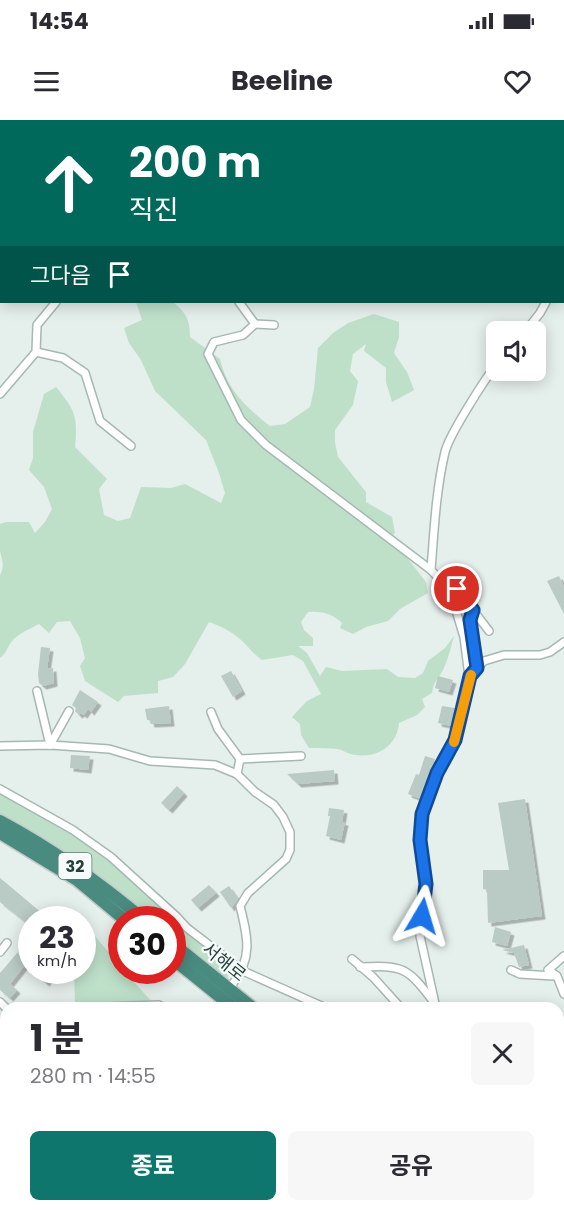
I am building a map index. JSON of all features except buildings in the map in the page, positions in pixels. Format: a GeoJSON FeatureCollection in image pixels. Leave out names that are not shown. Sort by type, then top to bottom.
{"type":"FeatureCollection","features":[{"type":"Feature","properties":{"kind":"highway","name":"32"},"geometry":{"type":"LineString","coordinates":[[0,821],[72,865],[126,906]]}},
{"type":"Feature","properties":{"kind":"highway","name":"32"},"geometry":{"type":"LineString","coordinates":[[0,833],[77,880],[108,906]]}},
{"type":"Feature","properties":{"kind":"highway","name":"서해로"},"geometry":{"type":"LineString","coordinates":[[186,954],[246,1002]]}},
{"type":"Feature","properties":{"kind":"highway","name":"서해로"},"geometry":{"type":"LineString","coordinates":[[186,969],[227,1002]]}},
{"type":"Feature","properties":{"kind":"street"},"geometry":{"type":"LineString","coordinates":[[0,394],[36,352],[38,325],[55,303]]}},
{"type":"Feature","properties":{"kind":"street"},"geometry":{"type":"LineString","coordinates":[[240,303],[255,324]]}},
{"type":"Feature","properties":{"kind":"street"},"geometry":{"type":"LineString","coordinates":[[534,321],[545,303]]}},
{"type":"Feature","properties":{"kind":"street"},"geometry":{"type":"LineString","coordinates":[[274,325],[255,324],[243,335],[214,342],[208,354],[241,420],[266,445],[431,570],[441,581],[454,604],[464,637],[470,676],[455,740],[437,773],[422,814],[420,840],[426,884],[420,936],[435,1002]]}},
{"type":"Feature","properties":{"kind":"street"},"geometry":{"type":"LineString","coordinates":[[36,352],[63,358],[85,373],[100,422],[131,446]]}},
{"type":"Feature","properties":{"kind":"street"},"geometry":{"type":"LineString","coordinates":[[431,570],[445,449],[486,381]]}},
{"type":"Feature","properties":{"kind":"street"},"geometry":{"type":"LineString","coordinates":[[457,589],[489,631]]}},
{"type":"Feature","properties":{"kind":"street"},"geometry":{"type":"LineString","coordinates":[[473,610],[470,620],[477,668]]}},
{"type":"Feature","properties":{"kind":"street"},"geometry":{"type":"LineString","coordinates":[[470,676],[484,661],[504,655],[540,655],[550,652],[564,642]]}},
{"type":"Feature","properties":{"kind":"street"},"geometry":{"type":"LineString","coordinates":[[37,691],[50,745]]}},
{"type":"Feature","properties":{"kind":"street"},"geometry":{"type":"LineString","coordinates":[[50,745],[69,711]]}},
{"type":"Feature","properties":{"kind":"street"},"geometry":{"type":"LineString","coordinates":[[211,712],[218,729],[240,759],[237,774]]}},
{"type":"Feature","properties":{"kind":"street"},"geometry":{"type":"LineString","coordinates":[[0,746],[50,745],[109,749],[158,762],[215,765],[237,774],[255,792],[274,805],[290,832],[290,849],[286,859],[248,893],[240,906],[248,948],[243,971],[232,985]]}},
{"type":"Feature","properties":{"kind":"street"},"geometry":{"type":"LineString","coordinates":[[240,759],[301,756]]}},
{"type":"Feature","properties":{"kind":"street"},"geometry":{"type":"LineString","coordinates":[[0,789],[73,830],[111,857],[187,928],[243,971],[313,1002]]}},
{"type":"Feature","properties":{"kind":"street"},"geometry":{"type":"LineString","coordinates":[[0,952],[7,943]]}},
{"type":"Feature","properties":{"kind":"street"},"geometry":{"type":"LineString","coordinates":[[564,956],[548,970],[557,976],[564,994]]}},
{"type":"Feature","properties":{"kind":"street"},"geometry":{"type":"LineString","coordinates":[[352,959],[373,977],[395,1002]]}},
{"type":"Feature","properties":{"kind":"street"},"geometry":{"type":"LineString","coordinates":[[360,967],[392,966],[403,969],[419,982],[434,1002]]}},
{"type":"Feature","properties":{"kind":"street"},"geometry":{"type":"LineString","coordinates":[[511,970],[520,974],[557,976]]}},
{"type":"Feature","properties":{"kind":"green space"},"geometry":{"type":"Polygon","coordinates":[[[136,303],[174,303],[188,321],[190,337],[220,359],[227,380],[233,389],[253,412],[270,426],[285,424],[310,407],[318,348],[333,333],[348,323],[374,314],[399,322],[399,337],[394,353],[407,372],[414,390],[392,402],[386,382],[386,368],[364,351],[366,344],[353,354],[350,371],[358,381],[353,405],[335,430],[335,442],[338,457],[366,492],[366,502],[392,517],[395,533],[391,537],[426,582],[428,593],[400,609],[388,621],[366,627],[353,634],[340,628],[342,623],[330,615],[308,612],[301,622],[304,630],[313,638],[313,646],[298,646],[307,653],[320,676],[326,667],[342,671],[387,669],[398,677],[415,678],[423,673],[428,661],[445,648],[454,636],[443,670],[432,693],[422,699],[425,707],[417,715],[399,723],[394,739],[383,750],[360,755],[349,754],[338,749],[309,748],[301,735],[300,724],[292,717],[307,701],[321,694],[303,661],[293,655],[262,660],[240,639],[209,622],[185,664],[173,677],[158,681],[158,693],[124,696],[118,702],[85,681],[80,666],[85,658],[80,638],[70,621],[57,622],[49,633],[39,624],[28,629],[10,643],[0,658],[0,575],[3,566],[0,551],[0,524],[29,522],[35,533],[45,522],[52,509],[44,487],[29,470],[33,458],[33,432],[44,394],[56,387],[62,395],[74,414],[75,447],[107,479],[99,489],[104,515],[118,521],[130,518],[141,487],[171,488],[185,484],[221,503],[225,493],[206,440],[155,391],[141,360],[129,343],[124,328],[142,320],[136,303]]]}},
{"type":"Feature","properties":{"kind":"green space"},"geometry":{"type":"Polygon","coordinates":[[[0,794],[16,800],[80,837],[126,874],[159,906],[137,906],[78,860],[0,816],[0,794]]]}},
{"type":"Feature","properties":{"kind":"green space"},"geometry":{"type":"Polygon","coordinates":[[[186,932],[234,967],[227,978],[186,945],[186,932]]]}},
{"type":"Feature","properties":{"kind":"green space"},"geometry":{"type":"Polygon","coordinates":[[[96,937],[108,952],[108,984],[136,984],[152,1002],[75,1002],[74,984],[96,984],[96,937]]]}},
{"type":"Feature","properties":{"kind":"tunnel"},"geometry":{"type":"LineString","coordinates":[[217,1002],[222,996]]}},
{"type":"Feature","properties":{"kind":"slow traffic"},"geometry":{"type":"LineString","coordinates":[[454,742],[471,675]]}},
{"type":"Feature","properties":{"kind":"route"},"geometry":{"type":"LineString","coordinates":[[422,916],[426,884],[420,840],[422,814],[437,773],[455,740],[470,676],[477,668],[470,620],[473,610],[457,589]]}}]}
